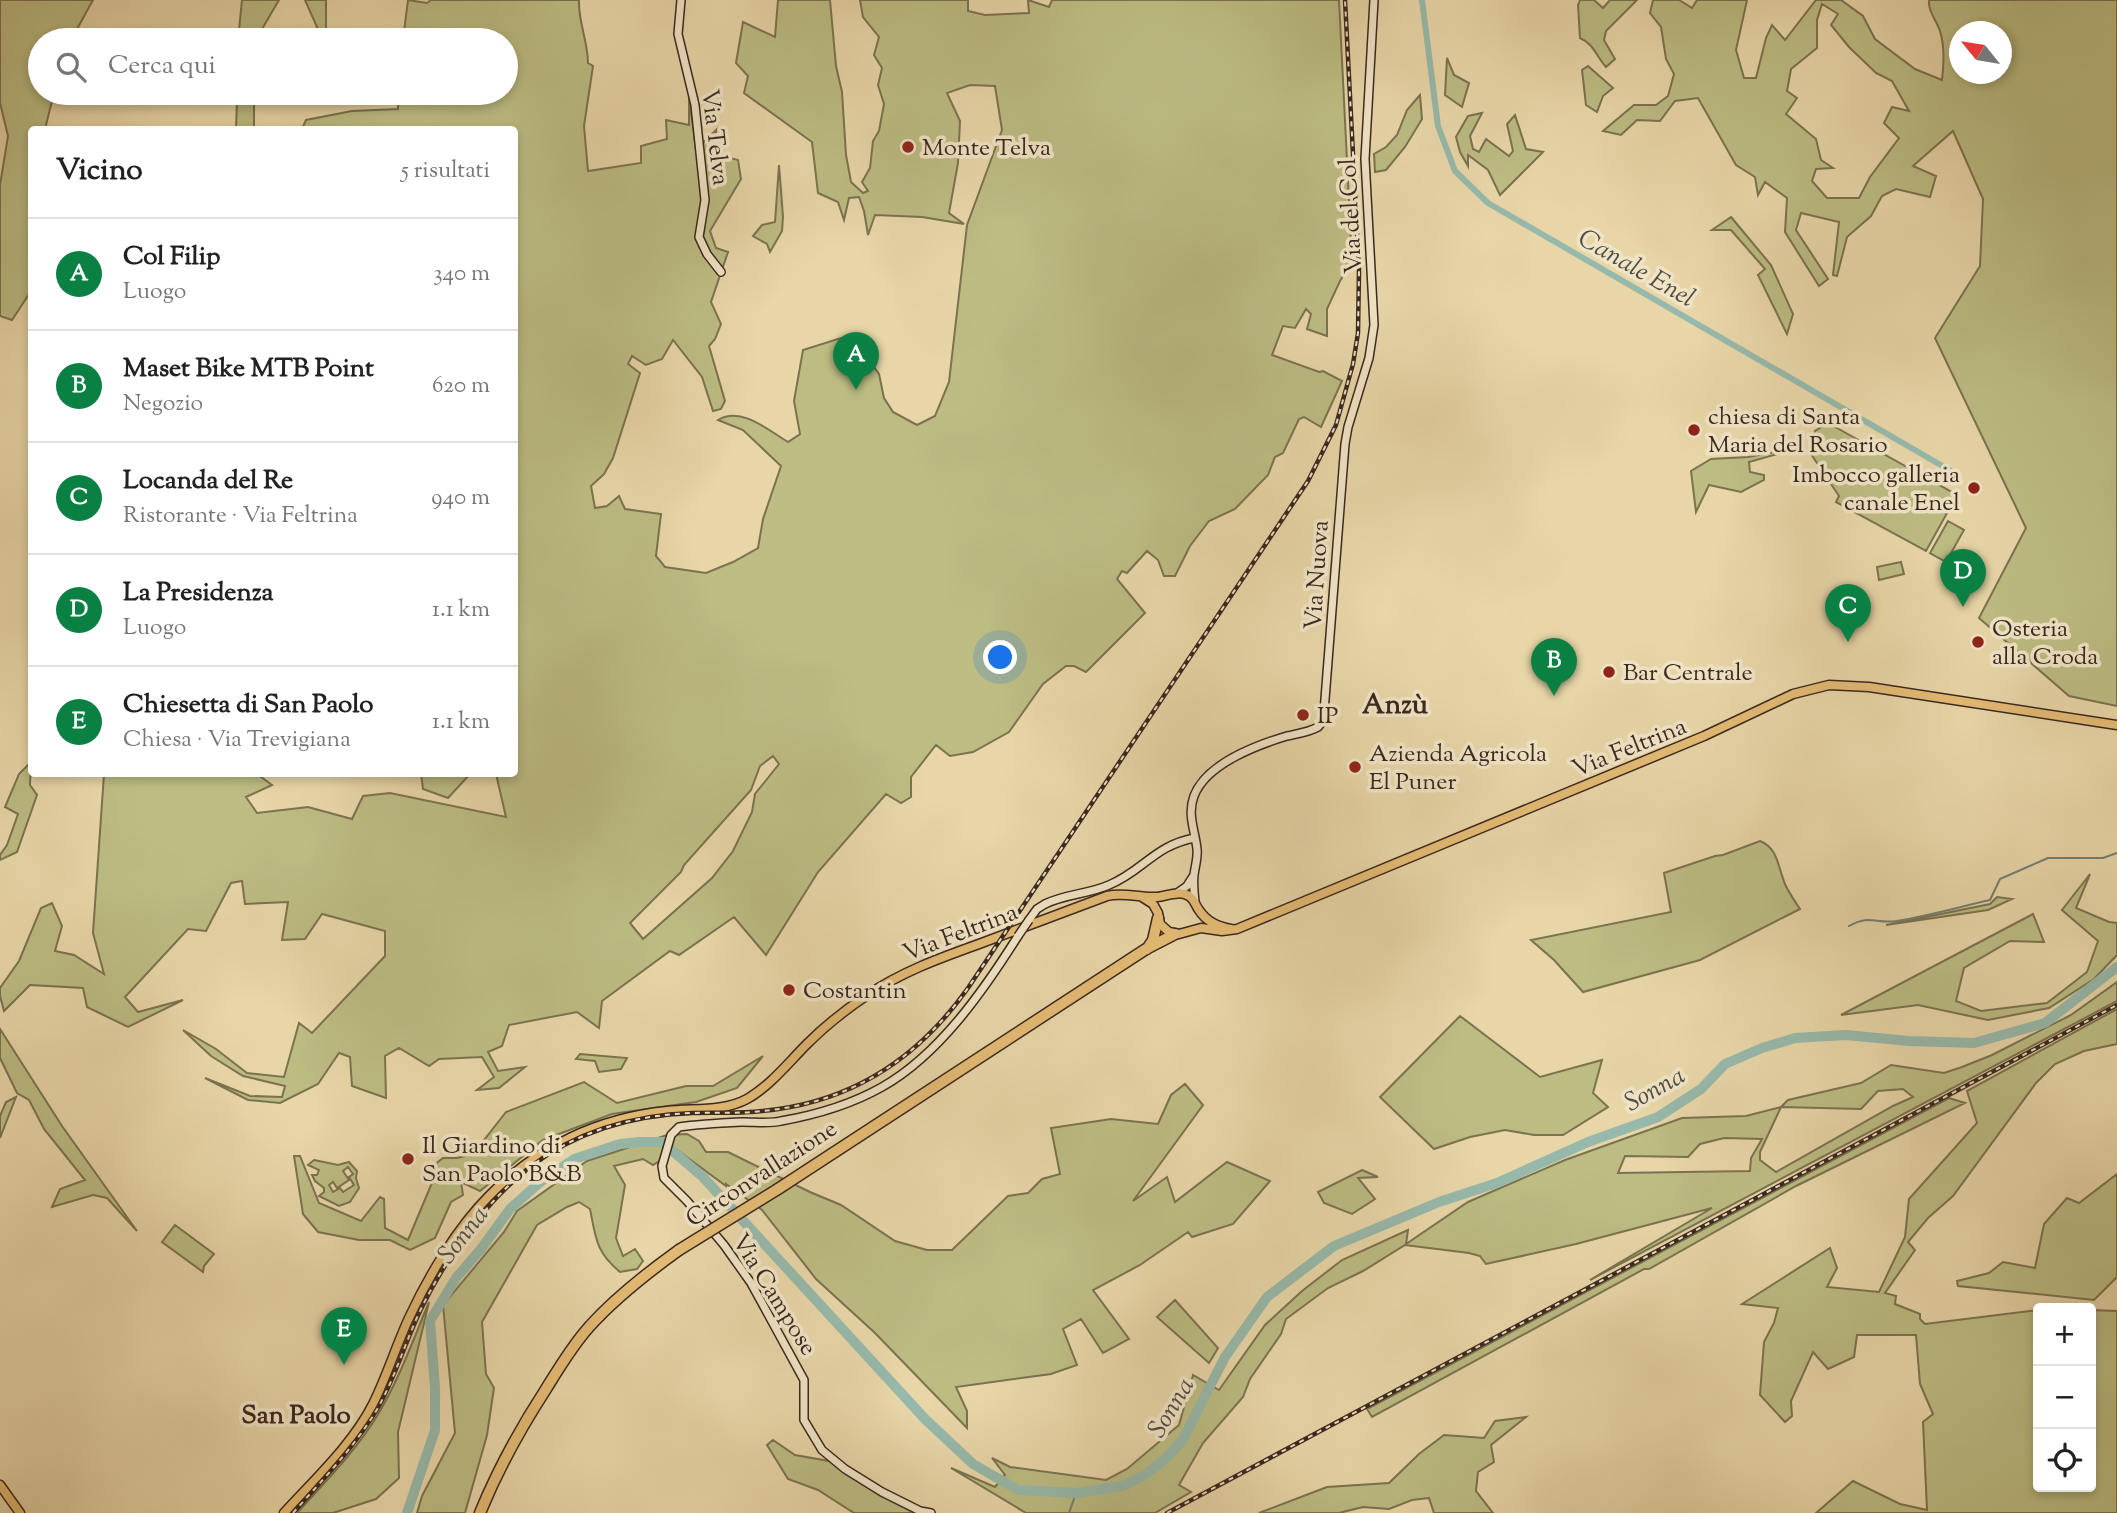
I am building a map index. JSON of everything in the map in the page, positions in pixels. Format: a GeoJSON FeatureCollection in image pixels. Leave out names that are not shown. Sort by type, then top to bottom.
{"type":"FeatureCollection","features":[{"type":"Feature","properties":{"kind":"highway"},"geometry":{"type":"LineString","coordinates":[[1146,949],[1153,940],[1158,915]]}},
{"type":"Feature","properties":{"kind":"highway","name":"Circonvallazione"},"geometry":{"type":"LineString","coordinates":[[480,1513],[509,1451],[565,1358],[589,1327],[635,1284],[679,1250],[778,1189],[1146,949],[1175,934]]}},
{"type":"Feature","properties":{"kind":"main road","name":"Via Feltrina"},"geometry":{"type":"LineString","coordinates":[[1175,934],[1201,928],[1231,929],[1256,922],[1412,855],[1691,742],[1793,694],[1829,685],[1869,687],[2117,725]]}},
{"type":"Feature","properties":{"kind":"main road","name":"Via Feltrina"},"geometry":{"type":"LineString","coordinates":[[284,1513],[363,1421],[408,1319],[468,1220],[510,1176],[547,1149],[599,1124],[666,1111],[725,1106],[746,1099],[773,1079],[831,1022],[866,995],[907,971],[1107,896],[1174,894]]}},
{"type":"Feature","properties":{"kind":"main road"},"geometry":{"type":"LineString","coordinates":[[1158,915],[1161,901],[1174,894],[1190,897],[1211,922],[1231,929]]}},
{"type":"Feature","properties":{"kind":"main road"},"geometry":{"type":"LineString","coordinates":[[1142,897],[1153,904],[1164,928],[1175,934]]}},
{"type":"Feature","properties":{"kind":"main road"},"geometry":{"type":"LineString","coordinates":[[1190,930],[1197,921],[1197,906]]}},
{"type":"Feature","properties":{"kind":"main road"},"geometry":{"type":"LineString","coordinates":[[0,1485],[20,1513]]}},
{"type":"Feature","properties":{"kind":"street","name":"Via Telva"},"geometry":{"type":"LineString","coordinates":[[681,0],[678,34],[695,104],[705,200],[699,237],[707,254],[721,272]]}},
{"type":"Feature","properties":{"kind":"street","name":"Via del Col"},"geometry":{"type":"LineString","coordinates":[[1348,427],[1369,358],[1374,325],[1365,159],[1374,0]]}},
{"type":"Feature","properties":{"kind":"street","name":"Via Nuova"},"geometry":{"type":"LineString","coordinates":[[1195,838],[1191,824],[1192,803],[1198,787],[1211,773],[1256,747],[1316,728],[1320,724],[1326,701],[1337,536],[1348,427]]}},
{"type":"Feature","properties":{"kind":"street"},"geometry":{"type":"LineString","coordinates":[[1195,838],[1198,855],[1194,875],[1197,906]]}},
{"type":"Feature","properties":{"kind":"street","name":"Via Campose"},"geometry":{"type":"LineString","coordinates":[[931,1513],[920,1511],[882,1492],[845,1469],[822,1450],[804,1420],[804,1380],[751,1283],[724,1245],[664,1178],[662,1167],[671,1135],[679,1126],[778,1122],[852,1101],[883,1086],[916,1064],[943,1037],[982,989],[1037,909],[1045,904],[1108,886],[1164,848],[1195,838]]}},
{"type":"Feature","properties":{"kind":"street"},"geometry":{"type":"LineString","coordinates":[[1174,894],[1187,886],[1194,875]]}},
{"type":"Feature","properties":{"kind":"green space"},"geometry":{"type":"Polygon","coordinates":[[[0,0],[93,0],[78,28],[28,28],[28,105],[51,105],[46,126],[28,126],[28,296],[12,320],[0,316],[0,185],[8,136],[0,103],[0,0]]]}},
{"type":"Feature","properties":{"kind":"green space"},"geometry":{"type":"Polygon","coordinates":[[[242,0],[279,0],[263,28],[239,28],[242,0]]]}},
{"type":"Feature","properties":{"kind":"green space"},"geometry":{"type":"Polygon","coordinates":[[[305,0],[326,0],[326,28],[317,28],[305,0]]]}},
{"type":"Feature","properties":{"kind":"green space"},"geometry":{"type":"Polygon","coordinates":[[[408,0],[427,3],[431,0],[579,0],[588,63],[593,66],[584,126],[588,171],[641,163],[641,146],[667,139],[666,120],[689,125],[689,97],[696,150],[717,129],[711,153],[738,160],[741,179],[710,231],[716,248],[728,252],[711,302],[721,324],[709,346],[725,401],[721,409],[713,411],[702,377],[673,340],[662,359],[646,365],[632,356],[628,364],[640,373],[613,458],[604,474],[591,486],[595,508],[607,506],[619,496],[625,509],[661,514],[656,556],[665,567],[706,573],[758,548],[763,519],[781,466],[743,430],[718,420],[727,416],[745,418],[788,442],[800,434],[794,401],[803,350],[841,338],[856,342],[879,374],[884,398],[893,412],[917,425],[935,416],[949,382],[967,225],[1002,130],[995,86],[970,85],[947,93],[960,121],[958,163],[949,213],[964,224],[922,217],[875,215],[868,235],[859,197],[849,198],[844,220],[838,202],[818,193],[812,142],[744,93],[748,76],[736,63],[743,22],[775,37],[778,0],[830,0],[836,66],[842,92],[846,155],[851,182],[863,193],[868,191],[862,182],[870,168],[873,141],[879,131],[884,104],[878,85],[882,68],[874,55],[879,37],[863,17],[860,0],[968,0],[968,11],[985,15],[1029,13],[1028,0],[1049,7],[1052,0],[1339,0],[1352,261],[1327,309],[1327,336],[1307,329],[1311,314],[1306,309],[1295,328],[1283,326],[1272,355],[1319,372],[1323,371],[1342,381],[1321,427],[1304,417],[1299,419],[1283,453],[1275,457],[1268,475],[1235,509],[1209,521],[1190,546],[1175,576],[1164,576],[1158,560],[1147,551],[1127,573],[1122,571],[1117,579],[1145,613],[1086,672],[1074,666],[1066,666],[1043,684],[1009,732],[973,752],[950,756],[936,745],[911,777],[911,797],[901,803],[886,794],[818,872],[766,955],[734,917],[679,955],[670,951],[602,1001],[599,1028],[577,1012],[509,1025],[502,1046],[488,1052],[498,1071],[525,1067],[499,1088],[477,1090],[494,1077],[482,1057],[439,1059],[429,1066],[399,1048],[385,1056],[386,1098],[352,1086],[350,1057],[339,1053],[318,1084],[280,1103],[248,1100],[205,1078],[250,1096],[282,1097],[285,1086],[243,1076],[211,1056],[183,1030],[216,1049],[247,1073],[284,1077],[299,1023],[312,1033],[385,956],[385,931],[322,914],[305,939],[282,940],[288,902],[245,904],[242,881],[231,883],[206,931],[188,929],[125,997],[138,1012],[183,1000],[128,1027],[87,1007],[83,988],[30,985],[4,1011],[0,988],[19,961],[41,908],[52,903],[62,926],[55,951],[74,955],[104,974],[93,933],[104,777],[261,777],[272,785],[246,797],[257,813],[308,807],[352,819],[363,796],[390,793],[506,817],[497,777],[518,777],[518,126],[303,126],[306,120],[352,111],[398,109],[398,105],[518,105],[518,28],[404,28],[408,0]],[[773,756],[760,766],[751,790],[684,865],[681,872],[630,923],[643,939],[712,878],[733,851],[752,812],[755,794],[779,764],[773,756]]]}},
{"type":"Feature","properties":{"kind":"green space"},"geometry":{"type":"Polygon","coordinates":[[[1580,0],[1594,0],[1603,8],[1610,0],[1637,0],[1606,31],[1604,40],[1615,59],[1606,67],[1592,47],[1580,38],[1580,0]]]}},
{"type":"Feature","properties":{"kind":"green space"},"geometry":{"type":"Polygon","coordinates":[[[1653,0],[1679,0],[1692,8],[1697,0],[1747,0],[1736,50],[1744,78],[1756,78],[1772,25],[1785,40],[1816,0],[1841,0],[1863,16],[1875,39],[1915,69],[1942,80],[1943,43],[1929,0],[2117,0],[2117,706],[2069,696],[1979,618],[2026,528],[1935,338],[1980,266],[1983,199],[1953,131],[1913,166],[1936,176],[1930,197],[1896,189],[1882,196],[1871,216],[1847,237],[1837,276],[1833,275],[1839,222],[1801,213],[1796,230],[1828,279],[1819,286],[1785,232],[1787,198],[1765,182],[1758,195],[1755,177],[1736,165],[1698,98],[1675,101],[1660,121],[1637,120],[1621,135],[1603,131],[1634,105],[1656,105],[1668,96],[1674,74],[1666,59],[1661,27],[1650,13],[1653,0]],[[1822,4],[1817,20],[1817,48],[1791,69],[1787,91],[1797,98],[1786,114],[1816,139],[1821,160],[1833,168],[1816,169],[1812,181],[1827,198],[1859,198],[1870,177],[1899,138],[1884,123],[1892,107],[1909,111],[1892,81],[1876,73],[1831,25],[1838,14],[1822,4]]]}},
{"type":"Feature","properties":{"kind":"green space"},"geometry":{"type":"Polygon","coordinates":[[[1447,58],[1454,75],[1469,83],[1462,107],[1445,95],[1447,58]]]}},
{"type":"Feature","properties":{"kind":"green space"},"geometry":{"type":"Polygon","coordinates":[[[1588,66],[1613,88],[1603,96],[1597,112],[1586,105],[1582,70],[1588,66]]]}},
{"type":"Feature","properties":{"kind":"green space"},"geometry":{"type":"Polygon","coordinates":[[[1420,95],[1422,119],[1405,147],[1386,170],[1375,172],[1374,154],[1386,147],[1397,135],[1407,110],[1420,95]]]}},
{"type":"Feature","properties":{"kind":"green space"},"geometry":{"type":"Polygon","coordinates":[[[237,105],[254,105],[254,126],[236,126],[237,105]]]}},
{"type":"Feature","properties":{"kind":"green space"},"geometry":{"type":"Polygon","coordinates":[[[1482,113],[1470,136],[1473,149],[1479,152],[1486,139],[1509,156],[1513,151],[1507,124],[1515,115],[1526,149],[1543,152],[1500,195],[1488,170],[1468,155],[1468,166],[1456,137],[1468,116],[1482,113]]]}},
{"type":"Feature","properties":{"kind":"green space"},"geometry":{"type":"Polygon","coordinates":[[[779,165],[782,231],[770,252],[767,244],[753,236],[762,225],[775,222],[779,165]]]}},
{"type":"Feature","properties":{"kind":"green space"},"geometry":{"type":"Polygon","coordinates":[[[1731,217],[1771,265],[1793,314],[1787,334],[1758,275],[1765,269],[1731,230],[1712,230],[1731,217]]]}},
{"type":"Feature","properties":{"kind":"green space"},"geometry":{"type":"Polygon","coordinates":[[[1828,423],[1957,495],[1926,551],[1836,502],[1839,496],[1809,451],[1815,431],[1828,423]]]}},
{"type":"Feature","properties":{"kind":"green space"},"geometry":{"type":"Polygon","coordinates":[[[1802,447],[1749,462],[1750,472],[1764,475],[1764,480],[1741,492],[1709,485],[1696,512],[1691,471],[1711,459],[1748,457],[1802,447]]]}},
{"type":"Feature","properties":{"kind":"green space"},"geometry":{"type":"Polygon","coordinates":[[[1948,521],[1964,530],[1946,562],[1930,553],[1948,521]]]}},
{"type":"Feature","properties":{"kind":"green space"},"geometry":{"type":"Polygon","coordinates":[[[1901,562],[1904,574],[1879,580],[1877,567],[1901,562]]]}},
{"type":"Feature","properties":{"kind":"green space"},"geometry":{"type":"Polygon","coordinates":[[[28,765],[30,785],[37,795],[17,852],[0,860],[18,814],[5,807],[19,774],[28,765]]]}},
{"type":"Feature","properties":{"kind":"green space"},"geometry":{"type":"Polygon","coordinates":[[[421,777],[467,777],[448,798],[423,789],[421,777]]]}},
{"type":"Feature","properties":{"kind":"green space"},"geometry":{"type":"Polygon","coordinates":[[[1760,841],[1774,853],[1785,884],[1800,909],[1700,960],[1583,992],[1554,960],[1531,940],[1671,912],[1664,873],[1760,841]]]}},
{"type":"Feature","properties":{"kind":"green space"},"geometry":{"type":"Polygon","coordinates":[[[2090,874],[2076,908],[2117,923],[2117,955],[2094,979],[2049,1008],[1988,1020],[1918,1005],[1841,1015],[2033,914],[2044,942],[2010,941],[1964,968],[1956,1001],[1981,1011],[2047,1003],[2087,972],[2098,941],[2062,910],[2090,874]]]}},
{"type":"Feature","properties":{"kind":"green space"},"geometry":{"type":"Polygon","coordinates":[[[1997,897],[2012,899],[1988,910],[1886,925],[1990,904],[1997,897]]]}},
{"type":"Feature","properties":{"kind":"green space"},"geometry":{"type":"Polygon","coordinates":[[[2117,982],[2117,1001],[1590,1280],[1712,1208],[1576,1244],[1486,1264],[1480,1256],[1469,1253],[1405,1245],[1363,1271],[1328,1288],[1286,1319],[1281,1334],[1250,1379],[1243,1397],[1203,1443],[1179,1485],[1191,1492],[1155,1513],[1026,1513],[951,1468],[995,1487],[1005,1475],[992,1458],[1010,1467],[1106,1480],[1127,1469],[1179,1425],[1193,1375],[1219,1390],[1265,1325],[1302,1291],[1342,1260],[1408,1230],[1406,1244],[1468,1202],[1565,1160],[1682,1118],[1746,1116],[1781,1107],[1788,1100],[1861,1083],[1891,1065],[1944,1073],[1992,1055],[2071,1015],[2117,982]],[[1903,1089],[1878,1091],[1861,1109],[1781,1107],[1760,1152],[1760,1160],[1776,1172],[1913,1097],[1903,1089]],[[1724,1138],[1700,1144],[1688,1157],[1625,1156],[1618,1173],[1750,1171],[1751,1158],[1762,1139],[1724,1138]]]}},
{"type":"Feature","properties":{"kind":"green space"},"geometry":{"type":"Polygon","coordinates":[[[2117,1009],[2117,1044],[2084,1051],[2055,1064],[2036,1083],[1953,1196],[1928,1218],[1908,1242],[1915,1250],[1885,1293],[1896,1296],[1895,1304],[1920,1314],[1920,1319],[1925,1324],[2033,1311],[2033,1492],[2096,1492],[2096,1310],[2117,1311],[2117,1513],[1816,1513],[1853,1481],[1900,1504],[1927,1510],[1923,1422],[1933,1414],[1920,1384],[1916,1335],[1857,1335],[1854,1357],[1828,1369],[1813,1352],[1791,1401],[1792,1416],[1785,1422],[1760,1395],[1764,1342],[1778,1308],[1742,1304],[1830,1248],[1837,1268],[1827,1287],[1879,1292],[1905,1237],[1909,1199],[1977,1123],[1967,1091],[2117,1009]]]}},
{"type":"Feature","properties":{"kind":"green space"},"geometry":{"type":"Polygon","coordinates":[[[1460,1016],[1540,1077],[1602,1060],[1593,1093],[1608,1107],[1563,1135],[1534,1135],[1505,1130],[1470,1137],[1434,1149],[1380,1097],[1460,1016]]]}},
{"type":"Feature","properties":{"kind":"green space"},"geometry":{"type":"Polygon","coordinates":[[[0,1029],[62,1126],[137,1231],[107,1198],[93,1195],[52,1207],[60,1189],[85,1180],[44,1129],[29,1100],[17,1093],[0,1058],[0,1029]]]}},
{"type":"Feature","properties":{"kind":"green space"},"geometry":{"type":"Polygon","coordinates":[[[580,1054],[627,1058],[621,1069],[599,1072],[595,1061],[576,1059],[580,1054]]]}},
{"type":"Feature","properties":{"kind":"green space"},"geometry":{"type":"Polygon","coordinates":[[[763,1056],[737,1088],[696,1102],[612,1114],[543,1140],[480,1191],[461,1182],[463,1195],[451,1202],[435,1238],[410,1250],[390,1240],[359,1240],[318,1232],[303,1214],[294,1156],[300,1156],[319,1203],[361,1221],[380,1197],[384,1199],[385,1228],[408,1240],[434,1178],[434,1165],[443,1158],[473,1154],[506,1112],[584,1082],[617,1103],[686,1086],[713,1086],[763,1056]]]}},
{"type":"Feature","properties":{"kind":"green space"},"geometry":{"type":"Polygon","coordinates":[[[1185,1084],[1203,1105],[1133,1201],[1167,1177],[1175,1202],[1227,1162],[1270,1181],[1233,1224],[1192,1237],[1188,1232],[1140,1265],[1093,1290],[1129,1339],[1103,1353],[1081,1319],[1063,1329],[1077,1365],[1051,1374],[956,1387],[967,1411],[967,1428],[875,1333],[816,1279],[762,1210],[677,1150],[653,1165],[643,1159],[614,1166],[625,1185],[616,1238],[623,1256],[635,1249],[643,1261],[637,1269],[620,1272],[612,1265],[598,1244],[590,1209],[579,1202],[537,1225],[482,1322],[486,1374],[494,1388],[487,1435],[465,1513],[417,1513],[422,1496],[455,1433],[443,1305],[504,1232],[517,1211],[587,1161],[667,1135],[687,1134],[699,1141],[706,1152],[728,1152],[841,1205],[895,1241],[927,1250],[952,1250],[1008,1196],[1028,1193],[1042,1179],[1060,1174],[1051,1128],[1111,1119],[1158,1124],[1171,1095],[1185,1084]]]}},
{"type":"Feature","properties":{"kind":"green space"},"geometry":{"type":"Polygon","coordinates":[[[16,1097],[0,1138],[0,1116],[6,1102],[16,1097]]]}},
{"type":"Feature","properties":{"kind":"green space"},"geometry":{"type":"Polygon","coordinates":[[[1949,1098],[1965,1103],[1796,1186],[1649,1269],[1644,1269],[1372,1417],[1367,1409],[1949,1098]]]}},
{"type":"Feature","properties":{"kind":"green space"},"geometry":{"type":"Polygon","coordinates":[[[314,1160],[338,1165],[349,1162],[357,1171],[359,1188],[350,1202],[339,1206],[319,1196],[324,1192],[324,1188],[312,1175],[317,1175],[319,1170],[308,1165],[314,1160]],[[348,1167],[343,1171],[349,1180],[337,1188],[333,1182],[329,1185],[333,1192],[340,1188],[343,1192],[354,1185],[349,1177],[353,1174],[348,1167]]]}},
{"type":"Feature","properties":{"kind":"green space"},"geometry":{"type":"Polygon","coordinates":[[[1362,1170],[1378,1177],[1358,1178],[1375,1199],[1352,1214],[1324,1203],[1318,1192],[1362,1170]]]}},
{"type":"Feature","properties":{"kind":"green space"},"geometry":{"type":"Polygon","coordinates":[[[2117,1174],[2117,1277],[2094,1300],[1958,1286],[1957,1281],[1989,1273],[2003,1262],[2035,1268],[2044,1224],[2067,1198],[2079,1203],[2117,1174]]]}},
{"type":"Feature","properties":{"kind":"green space"},"geometry":{"type":"Polygon","coordinates":[[[175,1225],[214,1254],[204,1266],[203,1272],[162,1242],[175,1225]]]}},
{"type":"Feature","properties":{"kind":"green space"},"geometry":{"type":"Polygon","coordinates":[[[1175,1300],[1218,1348],[1209,1363],[1157,1317],[1175,1300]]]}},
{"type":"Feature","properties":{"kind":"green space"},"geometry":{"type":"Polygon","coordinates":[[[429,1302],[398,1432],[399,1478],[376,1499],[333,1513],[297,1513],[349,1454],[377,1416],[399,1374],[429,1302]]]}},
{"type":"Feature","properties":{"kind":"green space"},"geometry":{"type":"Polygon","coordinates":[[[1526,1417],[1491,1445],[1494,1462],[1478,1472],[1476,1491],[1493,1513],[1434,1513],[1429,1498],[1412,1500],[1389,1509],[1363,1507],[1339,1513],[1259,1513],[1327,1487],[1389,1483],[1419,1454],[1444,1435],[1484,1438],[1495,1421],[1526,1417]]]}},
{"type":"Feature","properties":{"kind":"green space"},"geometry":{"type":"Polygon","coordinates":[[[773,1440],[795,1455],[829,1461],[917,1513],[854,1513],[818,1490],[788,1479],[767,1445],[773,1440]]]}},
{"type":"Feature","properties":{"kind":"waterway","name":"Canale Enel"},"geometry":{"type":"LineString","coordinates":[[1422,0],[1438,126],[1455,171],[1488,203],[1958,475]]}},
{"type":"Feature","properties":{"kind":"waterway"},"geometry":{"type":"LineString","coordinates":[[1849,926],[1868,920],[1889,922],[1909,919],[1990,900],[2000,879],[2048,858],[2103,858],[2117,853]]}},
{"type":"Feature","properties":{"kind":"waterway","name":"Sonna"},"geometry":{"type":"LineString","coordinates":[[407,1513],[435,1430],[430,1321],[456,1278],[510,1209],[539,1183],[574,1159],[620,1144],[662,1142],[703,1177],[925,1419],[973,1464],[1018,1490],[1076,1493],[1123,1486],[1145,1475],[1166,1458],[1182,1441],[1225,1357],[1267,1297],[1334,1246],[1439,1202],[1497,1183],[1588,1142],[1658,1117],[1701,1089],[1725,1064],[1762,1048],[1795,1038],[1846,1035],[1974,1043],[2045,1023],[2117,967]]}},
{"type":"Feature","properties":{"kind":"waterway"},"geometry":{"type":"LineString","coordinates":[[1069,1513],[1076,1493]]}},
{"type":"Feature","properties":{"kind":"railway"},"geometry":{"type":"LineString","coordinates":[[293,1513],[370,1421],[391,1382],[421,1309],[442,1270],[468,1232],[513,1181],[530,1167],[567,1144],[628,1121],[671,1114],[753,1112],[794,1106],[824,1099],[852,1088],[879,1074],[904,1056],[948,1014],[968,988],[1308,481],[1336,425],[1353,364],[1358,333],[1359,270],[1345,0]]}},
{"type":"Feature","properties":{"kind":"railway"},"geometry":{"type":"LineString","coordinates":[[1167,1513],[2117,1005]]}},
{"type":"Feature","properties":{"kind":"place","name":"Monte Telva"},"geometry":{"type":"Point","coordinates":[908,147]}},
{"type":"Feature","properties":{"kind":"place","name":"Col Filip"},"geometry":{"type":"Point","coordinates":[856,390]}},
{"type":"Feature","properties":{"kind":"place","name":"chiesa di Santa Maria del Rosario"},"geometry":{"type":"Point","coordinates":[1694,430]}},
{"type":"Feature","properties":{"kind":"place","name":"Imbocco galleria canale Enel"},"geometry":{"type":"Point","coordinates":[1974,488]}},
{"type":"Feature","properties":{"kind":"place","name":"La Presidenza"},"geometry":{"type":"Point","coordinates":[1963,607]}},
{"type":"Feature","properties":{"kind":"place","name":"Locanda del Re"},"geometry":{"type":"Point","coordinates":[1848,642]}},
{"type":"Feature","properties":{"kind":"place","name":"Osteria alla Croda"},"geometry":{"type":"Point","coordinates":[1978,642]}},
{"type":"Feature","properties":{"kind":"place","name":"Bar Centrale"},"geometry":{"type":"Point","coordinates":[1609,672]}},
{"type":"Feature","properties":{"kind":"place","name":"Maset Bike MTB Point"},"geometry":{"type":"Point","coordinates":[1554,696]}},
{"type":"Feature","properties":{"kind":"place","name":"IP"},"geometry":{"type":"Point","coordinates":[1303,715]}},
{"type":"Feature","properties":{"kind":"place","name":"Azienda Agricola El Puner"},"geometry":{"type":"Point","coordinates":[1355,767]}},
{"type":"Feature","properties":{"kind":"place","name":"Costantin"},"geometry":{"type":"Point","coordinates":[789,990]}},
{"type":"Feature","properties":{"kind":"place","name":"Il Giardino di San Paolo B&B"},"geometry":{"type":"Point","coordinates":[408,1159]}},
{"type":"Feature","properties":{"kind":"place","name":"Chiesetta di San Paolo"},"geometry":{"type":"Point","coordinates":[344,1365]}},
{"type":"Feature","properties":{"kind":"district","name":"Anzù"},"geometry":{"type":"Point","coordinates":[1395,703]}},
{"type":"Feature","properties":{"kind":"district","name":"San Paolo"},"geometry":{"type":"Point","coordinates":[296,1414]}}]}
